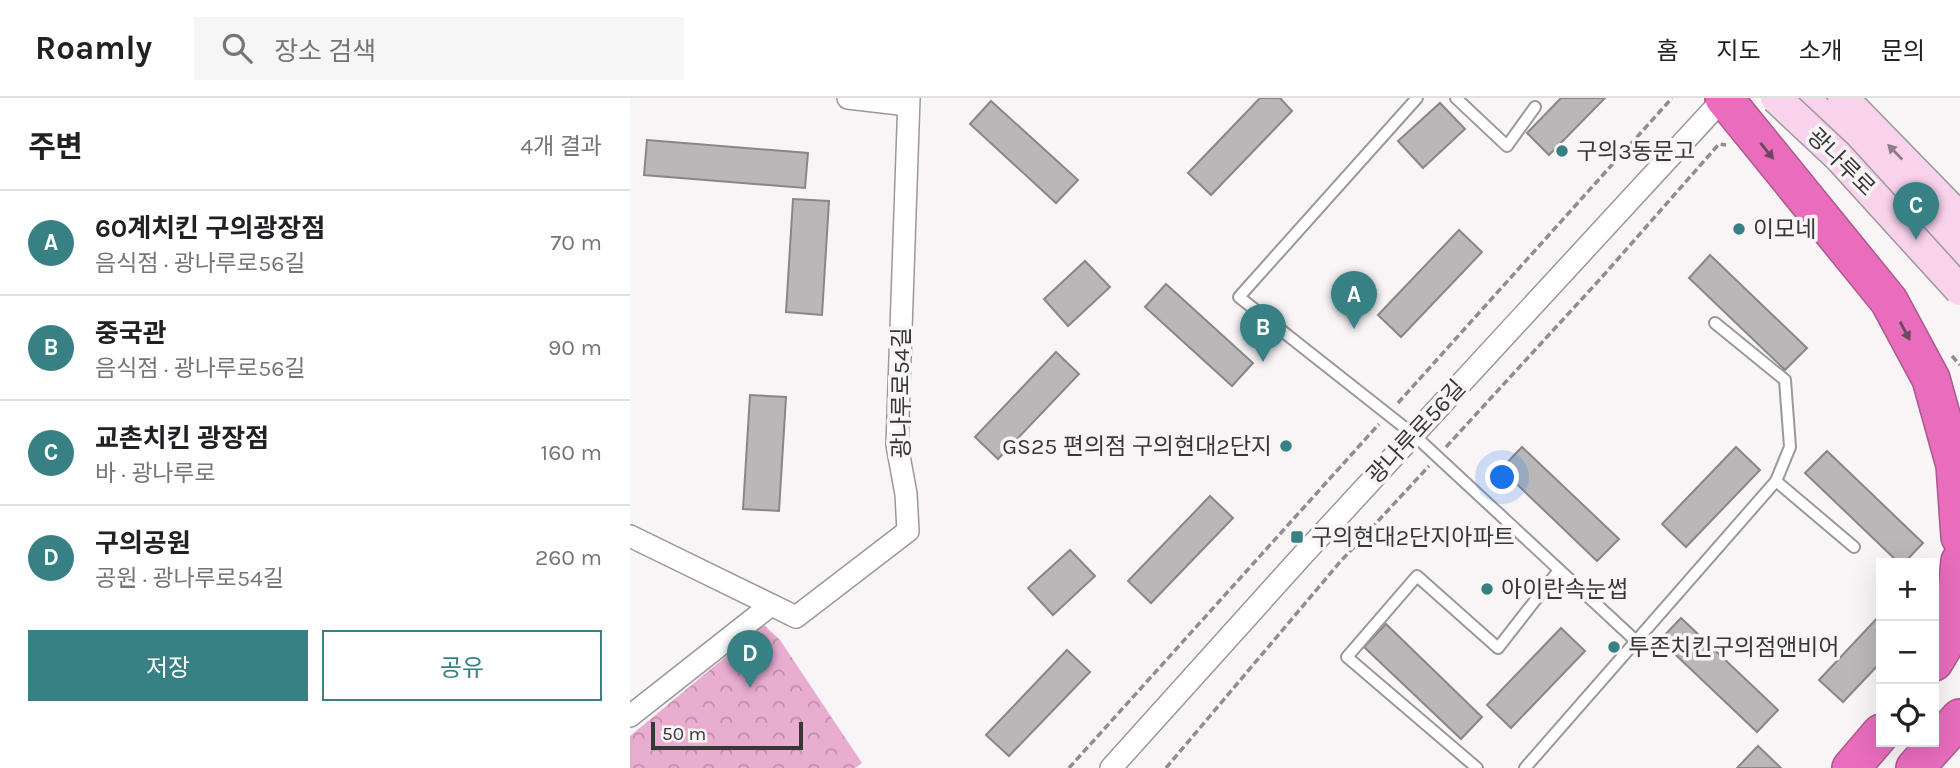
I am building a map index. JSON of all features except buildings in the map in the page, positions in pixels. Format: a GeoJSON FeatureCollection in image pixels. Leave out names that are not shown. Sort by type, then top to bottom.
{"type":"FeatureCollection","features":[{"type":"Feature","properties":{"kind":"highway"},"geometry":{"type":"LineString","coordinates":[[1724,98],[1889,301],[1895,312],[1931,379],[1955,465],[1960,537]]}},
{"type":"Feature","properties":{"kind":"highway"},"geometry":{"type":"LineString","coordinates":[[1939,654],[1953,630],[1960,561]]}},
{"type":"Feature","properties":{"kind":"highway"},"geometry":{"type":"LineString","coordinates":[[1939,721],[1960,704]]}},
{"type":"Feature","properties":{"kind":"highway"},"geometry":{"type":"LineString","coordinates":[[1915,768],[1960,718]]}},
{"type":"Feature","properties":{"kind":"highway"},"geometry":{"type":"LineString","coordinates":[[1851,768],[1876,739]]}},
{"type":"Feature","properties":{"kind":"highway"},"geometry":{"type":"LineString","coordinates":[[1880,768],[1907,747]]}},
{"type":"Feature","properties":{"kind":"main road","name":"광나루로"},"geometry":{"type":"LineString","coordinates":[[1776,98],[1838,156],[1960,290]]}},
{"type":"Feature","properties":{"kind":"main road","name":"광나루로"},"geometry":{"type":"LineString","coordinates":[[1804,98],[1960,255]]}},
{"type":"Feature","properties":{"kind":"main road"},"geometry":{"type":"LineString","coordinates":[[1843,98],[1960,218]]}},
{"type":"Feature","properties":{"kind":"street"},"geometry":{"type":"LineString","coordinates":[[848,98],[909,102]]}},
{"type":"Feature","properties":{"kind":"street","name":"광나루로56길"},"geometry":{"type":"LineString","coordinates":[[1111,768],[1724,98]]}},
{"type":"Feature","properties":{"kind":"street","name":"광나루로54길"},"geometry":{"type":"LineString","coordinates":[[630,536],[796,617],[908,531],[906,494],[897,445],[909,102]]}},
{"type":"Feature","properties":{"kind":"street"},"geometry":{"type":"LineString","coordinates":[[630,716],[771,605]]}},
{"type":"Feature","properties":{"kind":"lane"},"geometry":{"type":"LineString","coordinates":[[1417,98],[1239,297],[1414,435],[1636,641]]}},
{"type":"Feature","properties":{"kind":"lane"},"geometry":{"type":"LineString","coordinates":[[1456,98],[1507,146],[1535,107]]}},
{"type":"Feature","properties":{"kind":"lane"},"geometry":{"type":"LineString","coordinates":[[1525,768],[1776,481],[1790,447],[1785,380],[1716,323]]}},
{"type":"Feature","properties":{"kind":"lane"},"geometry":{"type":"LineString","coordinates":[[1776,481],[1854,547]]}},
{"type":"Feature","properties":{"kind":"lane"},"geometry":{"type":"LineString","coordinates":[[1477,768],[1348,657],[1417,576],[1498,648],[1559,570]]}},
{"type":"Feature","properties":{"kind":"path"},"geometry":{"type":"LineString","coordinates":[[1069,768],[1672,98]]}},
{"type":"Feature","properties":{"kind":"green space"},"geometry":{"type":"Polygon","coordinates":[[[764,625],[780,640],[862,763],[855,768],[630,768],[630,736],[764,625]]]}},
{"type":"Feature","properties":{"kind":"place","name":"구의3동문고"},"geometry":{"type":"Point","coordinates":[1562,151]}},
{"type":"Feature","properties":{"kind":"place","name":"이모네"},"geometry":{"type":"Point","coordinates":[1739,229]}},
{"type":"Feature","properties":{"kind":"place","name":"교촌치킨 광장점"},"geometry":{"type":"Point","coordinates":[1916,240]}},
{"type":"Feature","properties":{"kind":"place","name":"60계치킨 구의광장점"},"geometry":{"type":"Point","coordinates":[1354,329]}},
{"type":"Feature","properties":{"kind":"place","name":"중국관"},"geometry":{"type":"Point","coordinates":[1263,362]}},
{"type":"Feature","properties":{"kind":"place","name":"GS25 편의점 구의현대2단지"},"geometry":{"type":"Point","coordinates":[1286,446]}},
{"type":"Feature","properties":{"kind":"place","name":"구의현대2단지아파트"},"geometry":{"type":"Point","coordinates":[1297,537]}},
{"type":"Feature","properties":{"kind":"place","name":"아이란속눈썹"},"geometry":{"type":"Point","coordinates":[1487,589]}},
{"type":"Feature","properties":{"kind":"place","name":"투존치킨구의점앤비어"},"geometry":{"type":"Point","coordinates":[1614,647]}},
{"type":"Feature","properties":{"kind":"place","name":"구의공원"},"geometry":{"type":"Point","coordinates":[750,688]}}]}
